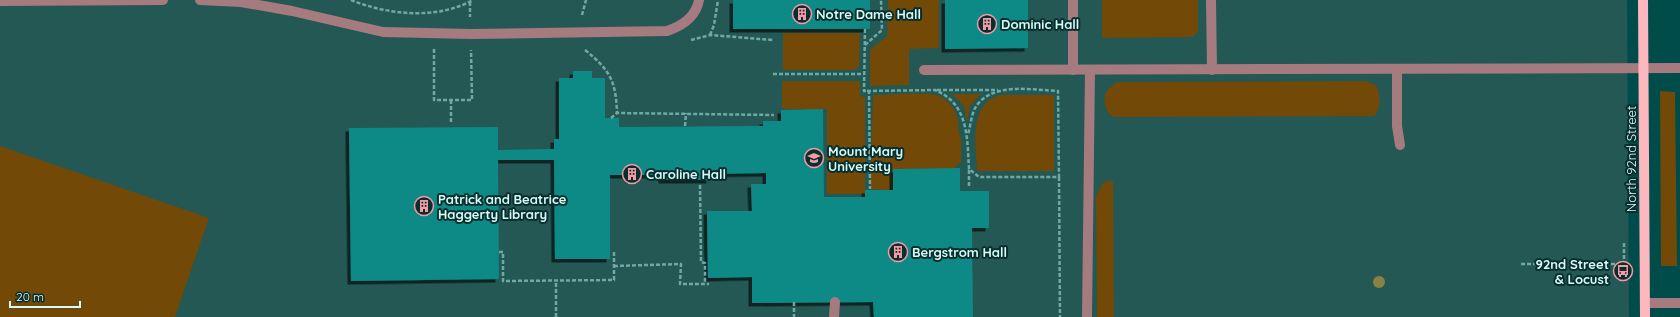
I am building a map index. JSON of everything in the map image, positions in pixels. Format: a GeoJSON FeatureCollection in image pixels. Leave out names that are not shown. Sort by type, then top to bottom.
{"type":"FeatureCollection","features":[{"type":"Feature","properties":{"kind":"main road","name":"North 92nd Street"},"geometry":{"type":"LineString","coordinates":[[1643,0],[1645,317]]}},
{"type":"Feature","properties":{"kind":"street"},"geometry":{"type":"LineString","coordinates":[[0,1],[163,0]]}},
{"type":"Feature","properties":{"kind":"street"},"geometry":{"type":"LineString","coordinates":[[200,0],[241,2],[292,11],[383,32],[471,34],[667,31],[680,26],[690,18],[698,6],[699,0]]}},
{"type":"Feature","properties":{"kind":"street"},"geometry":{"type":"LineString","coordinates":[[1073,0],[1073,70]]}},
{"type":"Feature","properties":{"kind":"street"},"geometry":{"type":"LineString","coordinates":[[1210,0],[1212,70]]}},
{"type":"Feature","properties":{"kind":"street"},"geometry":{"type":"LineString","coordinates":[[924,70],[1397,70],[1680,68]]}},
{"type":"Feature","properties":{"kind":"street"},"geometry":{"type":"LineString","coordinates":[[1087,317],[1090,70]]}},
{"type":"Feature","properties":{"kind":"street"},"geometry":{"type":"LineString","coordinates":[[1397,70],[1397,126],[1400,145]]}},
{"type":"Feature","properties":{"kind":"street"},"geometry":{"type":"LineString","coordinates":[[834,302],[834,317]]}},
{"type":"Feature","properties":{"kind":"street"},"geometry":{"type":"LineString","coordinates":[[1645,303],[1680,302]]}},
{"type":"Feature","properties":{"kind":"path"},"geometry":{"type":"LineString","coordinates":[[351,0],[382,10],[416,14],[450,8],[473,0]]}},
{"type":"Feature","properties":{"kind":"path"},"geometry":{"type":"LineString","coordinates":[[710,35],[714,25],[718,0]]}},
{"type":"Feature","properties":{"kind":"path"},"geometry":{"type":"LineString","coordinates":[[865,45],[882,30],[881,0]]}},
{"type":"Feature","properties":{"kind":"path"},"geometry":{"type":"LineString","coordinates":[[865,29],[864,91],[869,92],[870,189]]}},
{"type":"Feature","properties":{"kind":"path"},"geometry":{"type":"LineString","coordinates":[[442,48],[434,48],[434,100],[472,100],[471,47],[464,47]]}},
{"type":"Feature","properties":{"kind":"path"},"geometry":{"type":"LineString","coordinates":[[584,49],[602,64],[611,76],[617,92],[617,113]]}},
{"type":"Feature","properties":{"kind":"path"},"geometry":{"type":"LineString","coordinates":[[773,74],[864,74]]}},
{"type":"Feature","properties":{"kind":"path"},"geometry":{"type":"LineString","coordinates":[[867,92],[935,90],[1058,91],[1060,317]]}},
{"type":"Feature","properties":{"kind":"path"},"geometry":{"type":"LineString","coordinates":[[935,90],[945,94],[959,108],[968,134],[969,188]]}},
{"type":"Feature","properties":{"kind":"path"},"geometry":{"type":"LineString","coordinates":[[968,134],[976,107],[988,94],[1003,90]]}},
{"type":"Feature","properties":{"kind":"path"},"geometry":{"type":"LineString","coordinates":[[451,100],[452,123]]}},
{"type":"Feature","properties":{"kind":"path"},"geometry":{"type":"LineString","coordinates":[[611,118],[617,113],[774,115]]}},
{"type":"Feature","properties":{"kind":"path"},"geometry":{"type":"LineString","coordinates":[[685,126],[686,113]]}},
{"type":"Feature","properties":{"kind":"path"},"geometry":{"type":"LineString","coordinates":[[969,169],[979,177],[1059,177]]}},
{"type":"Feature","properties":{"kind":"path"},"geometry":{"type":"LineString","coordinates":[[614,266],[681,264],[680,284],[707,284],[705,263],[701,262],[700,185]]}},
{"type":"Feature","properties":{"kind":"path"},"geometry":{"type":"LineString","coordinates":[[1521,264],[1624,264],[1624,243]]}},
{"type":"Feature","properties":{"kind":"path"},"geometry":{"type":"LineString","coordinates":[[499,252],[503,252],[504,281],[614,280],[614,250]]}},
{"type":"Feature","properties":{"kind":"path"},"geometry":{"type":"LineString","coordinates":[[556,281],[556,317]]}},
{"type":"Feature","properties":{"kind":"path"},"geometry":{"type":"LineString","coordinates":[[794,302],[794,317]]}},
{"type":"Feature","properties":{"kind":"shaded area","name":"Mount Mary University"},"geometry":{"type":"Polygon","coordinates":[[[0,0],[1627,0],[1629,317],[0,317],[0,0]]]}},
{"type":"Feature","properties":{"kind":"shaded area"},"geometry":{"type":"Polygon","coordinates":[[[888,0],[939,0],[939,48],[909,49],[909,85],[870,86],[870,50],[887,36],[888,0]]]}},
{"type":"Feature","properties":{"kind":"shaded area"},"geometry":{"type":"Polygon","coordinates":[[[1102,0],[1198,0],[1198,31],[1193,37],[1102,38],[1102,0]]]}},
{"type":"Feature","properties":{"kind":"shaded area"},"geometry":{"type":"Polygon","coordinates":[[[783,33],[860,33],[859,67],[853,70],[783,70],[783,33]]]}},
{"type":"Feature","properties":{"kind":"shaded area"},"geometry":{"type":"Polygon","coordinates":[[[782,81],[860,81],[860,96],[865,97],[865,194],[827,194],[827,109],[782,109],[782,81]]]}},
{"type":"Feature","properties":{"kind":"shaded area"},"geometry":{"type":"Polygon","coordinates":[[[1365,81],[1376,85],[1378,92],[1380,101],[1377,113],[1374,116],[1113,117],[1106,108],[1104,101],[1107,90],[1117,82],[1365,81]]]}},
{"type":"Feature","properties":{"kind":"shaded area"},"geometry":{"type":"Polygon","coordinates":[[[1660,91],[1675,92],[1677,266],[1661,266],[1660,91]]]}},
{"type":"Feature","properties":{"kind":"shaded area"},"geometry":{"type":"Polygon","coordinates":[[[925,94],[939,96],[945,99],[955,111],[958,120],[961,138],[961,162],[952,170],[892,171],[890,190],[870,189],[873,95],[925,94]]]}},
{"type":"Feature","properties":{"kind":"shaded area"},"geometry":{"type":"Polygon","coordinates":[[[952,94],[981,94],[970,106],[967,123],[964,106],[952,94]]]}},
{"type":"Feature","properties":{"kind":"shaded area"},"geometry":{"type":"Polygon","coordinates":[[[1000,95],[1054,95],[1054,171],[977,171],[975,138],[978,116],[983,107],[990,100],[1000,95]]]}},
{"type":"Feature","properties":{"kind":"shaded area"},"geometry":{"type":"Polygon","coordinates":[[[0,146],[209,218],[175,317],[0,317],[0,146]]]}},
{"type":"Feature","properties":{"kind":"shaded area"},"geometry":{"type":"Polygon","coordinates":[[[1107,181],[1113,181],[1114,317],[1097,317],[1096,197],[1102,184],[1107,181]]]}},
{"type":"Feature","properties":{"kind":"building","name":"Notre Dame Hall"},"geometry":{"type":"Polygon","coordinates":[[[733,0],[870,0],[870,29],[733,29],[733,0]]]}},
{"type":"Feature","properties":{"kind":"building","name":"Dominic Hall"},"geometry":{"type":"Polygon","coordinates":[[[945,0],[1028,0],[1028,48],[945,49],[945,0]]]}},
{"type":"Feature","properties":{"kind":"building"},"geometry":{"type":"Polygon","coordinates":[[[573,71],[592,71],[592,78],[605,78],[605,118],[619,118],[619,127],[763,126],[763,121],[781,121],[781,110],[823,109],[824,197],[865,197],[865,190],[893,190],[893,169],[960,168],[960,191],[989,191],[989,228],[972,228],[973,317],[874,317],[873,302],[752,303],[752,277],[708,278],[707,211],[752,211],[751,184],[766,184],[766,173],[709,174],[710,180],[662,180],[662,175],[610,175],[610,259],[555,259],[554,160],[498,160],[499,279],[351,281],[349,128],[498,127],[498,150],[554,149],[554,139],[559,139],[559,78],[573,78],[573,71]]]}},
{"type":"Feature","properties":{"kind":"place","name":"Notre Dame Hall"},"geometry":{"type":"Point","coordinates":[802,14]}},
{"type":"Feature","properties":{"kind":"place","name":"Dominic Hall"},"geometry":{"type":"Point","coordinates":[987,24]}},
{"type":"Feature","properties":{"kind":"place","name":"Mount Mary University"},"geometry":{"type":"Point","coordinates":[814,158]}},
{"type":"Feature","properties":{"kind":"place","name":"Caroline Hall"},"geometry":{"type":"Point","coordinates":[632,174]}},
{"type":"Feature","properties":{"kind":"place","name":"Patrick and Beatrice Haggerty Library"},"geometry":{"type":"Point","coordinates":[424,206]}},
{"type":"Feature","properties":{"kind":"place","name":"Bergstrom Hall"},"geometry":{"type":"Point","coordinates":[898,252]}},
{"type":"Feature","properties":{"kind":"place","name":"92nd Street & Locust"},"geometry":{"type":"Point","coordinates":[1623,271]}}]}
